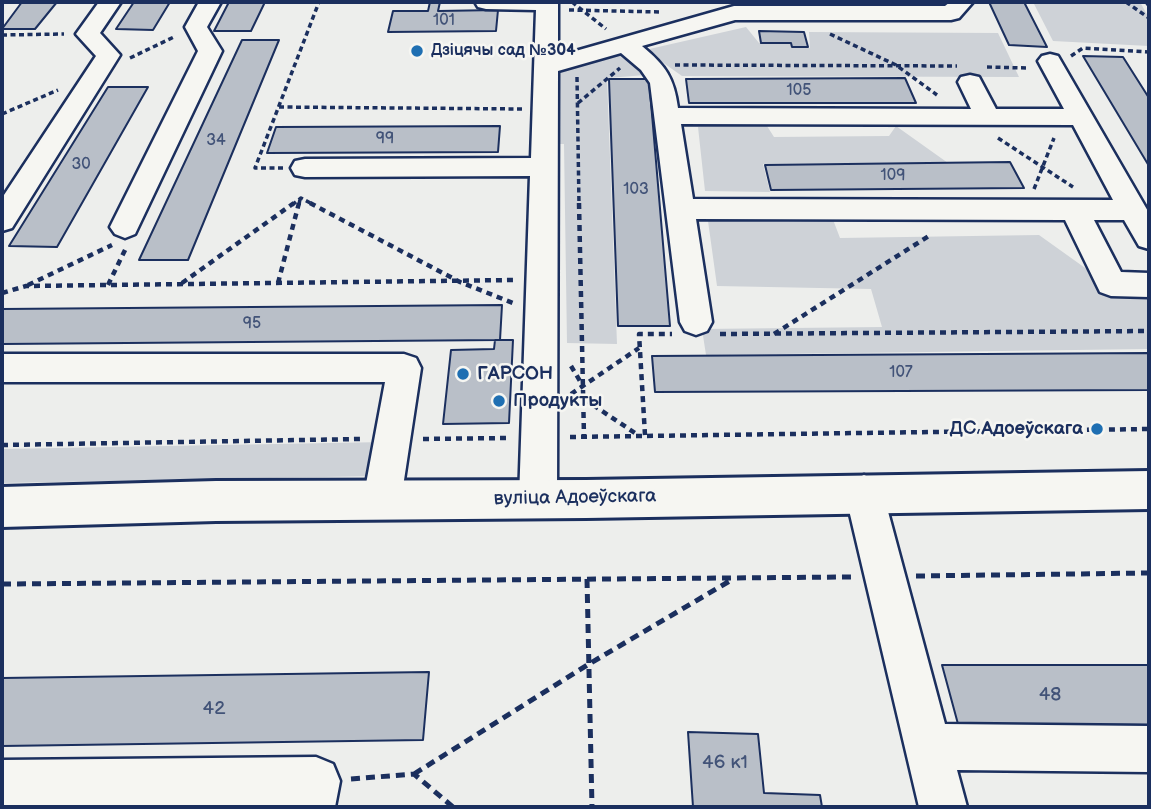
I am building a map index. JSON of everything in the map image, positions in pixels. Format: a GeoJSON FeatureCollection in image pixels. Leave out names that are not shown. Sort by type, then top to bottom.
{"type":"FeatureCollection","features":[{"type":"Feature","properties":{"kind":"main road","name":"вуліца Адоеўскага"},"geometry":{"type":"LineString","coordinates":[[2,507],[1149,490]]}},
{"type":"Feature","properties":{"kind":"lane"},"geometry":{"type":"LineString","coordinates":[[2,221],[108,55],[88,34],[110,2]]}},
{"type":"Feature","properties":{"kind":"lane"},"geometry":{"type":"LineString","coordinates":[[122,234],[210,51],[196,27],[210,2]]}},
{"type":"Feature","properties":{"kind":"lane"},"geometry":{"type":"LineString","coordinates":[[486,2],[553,4],[544,67],[538,499]]}},
{"type":"Feature","properties":{"kind":"lane"},"geometry":{"type":"LineString","coordinates":[[544,67],[577,58],[637,55],[734,13],[951,13],[962,2]]}},
{"type":"Feature","properties":{"kind":"lane"},"geometry":{"type":"LineString","coordinates":[[637,55],[662,83],[696,330]]}},
{"type":"Feature","properties":{"kind":"lane"},"geometry":{"type":"LineString","coordinates":[[1052,65],[1072,118],[1149,238]]}},
{"type":"Feature","properties":{"kind":"lane"},"geometry":{"type":"LineString","coordinates":[[970,72],[988,118]]}},
{"type":"Feature","properties":{"kind":"lane"},"geometry":{"type":"LineString","coordinates":[[666,116],[1072,118]]}},
{"type":"Feature","properties":{"kind":"lane"},"geometry":{"type":"LineString","coordinates":[[305,168],[543,167]]}},
{"type":"Feature","properties":{"kind":"lane"},"geometry":{"type":"LineString","coordinates":[[680,209],[1133,210]]}},
{"type":"Feature","properties":{"kind":"lane"},"geometry":{"type":"LineString","coordinates":[[1075,210],[1113,297],[1149,285]]}},
{"type":"Feature","properties":{"kind":"lane"},"geometry":{"type":"LineString","coordinates":[[2,368],[404,368],[382,500]]}},
{"type":"Feature","properties":{"kind":"lane"},"geometry":{"type":"LineString","coordinates":[[864,493],[943,807]]}},
{"type":"Feature","properties":{"kind":"lane"},"geometry":{"type":"LineString","coordinates":[[928,747],[1149,749]]}},
{"type":"Feature","properties":{"kind":"lane"},"geometry":{"type":"LineString","coordinates":[[2,784],[313,794]]}},
{"type":"Feature","properties":{"kind":"path"},"geometry":{"type":"LineString","coordinates":[[278,283],[301,198],[305,168],[255,168],[319,2]]}},
{"type":"Feature","properties":{"kind":"path"},"geometry":{"type":"LineString","coordinates":[[1126,2],[1149,18]]}},
{"type":"Feature","properties":{"kind":"path"},"geometry":{"type":"LineString","coordinates":[[1146,2],[1149,6]]}},
{"type":"Feature","properties":{"kind":"path"},"geometry":{"type":"LineString","coordinates":[[553,4],[582,10],[666,12]]}},
{"type":"Feature","properties":{"kind":"path"},"geometry":{"type":"LineString","coordinates":[[553,4],[582,10],[637,55],[970,72],[1052,65],[1083,48],[1149,52]]}},
{"type":"Feature","properties":{"kind":"path"},"geometry":{"type":"LineString","coordinates":[[2,35],[88,34]]}},
{"type":"Feature","properties":{"kind":"path"},"geometry":{"type":"LineString","coordinates":[[278,107],[544,122],[578,103],[637,55]]}},
{"type":"Feature","properties":{"kind":"path"},"geometry":{"type":"LineString","coordinates":[[577,58],[584,437]]}},
{"type":"Feature","properties":{"kind":"path"},"geometry":{"type":"LineString","coordinates":[[1027,210],[1072,118]]}},
{"type":"Feature","properties":{"kind":"path"},"geometry":{"type":"LineString","coordinates":[[301,198],[460,282],[539,314],[583,386]]}},
{"type":"Feature","properties":{"kind":"path"},"geometry":{"type":"LineString","coordinates":[[181,284],[301,198]]}},
{"type":"Feature","properties":{"kind":"path"},"geometry":{"type":"LineString","coordinates":[[773,334],[971,209]]}},
{"type":"Feature","properties":{"kind":"path"},"geometry":{"type":"LineString","coordinates":[[2,293],[26,286],[122,234]]}},
{"type":"Feature","properties":{"kind":"path"},"geometry":{"type":"LineString","coordinates":[[26,286],[540,279]]}},
{"type":"Feature","properties":{"kind":"path"},"geometry":{"type":"LineString","coordinates":[[583,399],[642,435],[639,334],[696,330],[773,334],[1149,331]]}},
{"type":"Feature","properties":{"kind":"path"},"geometry":{"type":"LineString","coordinates":[[539,413],[640,348]]}},
{"type":"Feature","properties":{"kind":"path"},"geometry":{"type":"LineString","coordinates":[[1048,430],[1149,429]]}},
{"type":"Feature","properties":{"kind":"path"},"geometry":{"type":"LineString","coordinates":[[2,584],[1149,573]]}},
{"type":"Feature","properties":{"kind":"path"},"geometry":{"type":"LineString","coordinates":[[587,579],[592,807]]}},
{"type":"Feature","properties":{"kind":"path"},"geometry":{"type":"LineString","coordinates":[[313,794],[414,774],[589,664],[734,579]]}},
{"type":"Feature","properties":{"kind":"path"},"geometry":{"type":"LineString","coordinates":[[414,774],[453,807]]}},
{"type":"Feature","properties":{"kind":"shaded area"},"geometry":{"type":"Polygon","coordinates":[[[1033,2],[1140,2],[1149,18],[1149,46],[1053,41],[1033,2]]]}},
{"type":"Feature","properties":{"kind":"shaded area"},"geometry":{"type":"Polygon","coordinates":[[[746,27],[759,43],[791,44],[792,48],[810,48],[809,32],[998,33],[1019,77],[682,76],[645,50],[746,27]]]}},
{"type":"Feature","properties":{"kind":"shaded area"},"geometry":{"type":"Polygon","coordinates":[[[624,51],[646,75],[607,78],[617,344],[567,343],[564,144],[542,144],[543,69],[624,51]]]}},
{"type":"Feature","properties":{"kind":"shaded area"},"geometry":{"type":"Polygon","coordinates":[[[767,126],[774,137],[889,136],[896,126],[948,163],[763,164],[770,192],[705,191],[698,127],[767,126]]]}},
{"type":"Feature","properties":{"kind":"shaded area"},"geometry":{"type":"Polygon","coordinates":[[[832,217],[840,238],[1039,235],[1088,270],[1097,291],[1149,293],[1149,349],[706,355],[702,329],[882,327],[871,289],[717,286],[708,221],[832,217]]]}},
{"type":"Feature","properties":{"kind":"shaded area"},"geometry":{"type":"Polygon","coordinates":[[[386,442],[377,476],[2,483],[2,449],[386,442]]]}},
{"type":"Feature","properties":{"kind":"building"},"geometry":{"type":"Polygon","coordinates":[[[22,2],[57,2],[35,29],[2,29],[22,2]]]}},
{"type":"Feature","properties":{"kind":"building"},"geometry":{"type":"Polygon","coordinates":[[[134,2],[170,2],[153,30],[116,29],[134,2]]]}},
{"type":"Feature","properties":{"kind":"building"},"geometry":{"type":"Polygon","coordinates":[[[229,2],[265,2],[251,31],[214,31],[229,2]]]}},
{"type":"Feature","properties":{"kind":"building"},"geometry":{"type":"Polygon","coordinates":[[[430,2],[440,2],[438,11],[498,10],[496,31],[388,32],[393,11],[428,11],[430,2]]]}},
{"type":"Feature","properties":{"kind":"building"},"geometry":{"type":"Polygon","coordinates":[[[741,2],[936,2],[939,8],[742,4],[741,2]]]}},
{"type":"Feature","properties":{"kind":"building"},"geometry":{"type":"Polygon","coordinates":[[[989,2],[1024,2],[1047,47],[1009,45],[989,2]]]}},
{"type":"Feature","properties":{"kind":"building"},"geometry":{"type":"Polygon","coordinates":[[[759,31],[804,32],[808,47],[792,47],[791,43],[761,43],[759,31]]]}},
{"type":"Feature","properties":{"kind":"building"},"geometry":{"type":"Polygon","coordinates":[[[242,40],[279,40],[188,260],[139,260],[242,40]]]}},
{"type":"Feature","properties":{"kind":"building"},"geometry":{"type":"Polygon","coordinates":[[[1083,56],[1123,57],[1149,98],[1149,166],[1083,56]]]}},
{"type":"Feature","properties":{"kind":"building"},"geometry":{"type":"Polygon","coordinates":[[[905,78],[916,103],[689,103],[686,79],[905,78]]]}},
{"type":"Feature","properties":{"kind":"building"},"geometry":{"type":"Polygon","coordinates":[[[609,79],[649,79],[670,326],[618,326],[609,79]]]}},
{"type":"Feature","properties":{"kind":"building"},"geometry":{"type":"Polygon","coordinates":[[[108,87],[148,87],[57,247],[9,246],[108,87]]]}},
{"type":"Feature","properties":{"kind":"building"},"geometry":{"type":"Polygon","coordinates":[[[500,126],[498,152],[267,153],[276,127],[500,126]]]}},
{"type":"Feature","properties":{"kind":"building"},"geometry":{"type":"Polygon","coordinates":[[[1010,162],[1024,188],[771,190],[765,165],[1010,162]]]}},
{"type":"Feature","properties":{"kind":"building"},"geometry":{"type":"Polygon","coordinates":[[[502,305],[500,340],[2,344],[2,309],[502,305]]]}},
{"type":"Feature","properties":{"kind":"building"},"geometry":{"type":"Polygon","coordinates":[[[495,340],[513,340],[509,423],[443,424],[451,350],[494,349],[495,340]]]}},
{"type":"Feature","properties":{"kind":"building"},"geometry":{"type":"Polygon","coordinates":[[[1149,353],[1149,390],[655,392],[652,356],[1149,353]]]}},
{"type":"Feature","properties":{"kind":"building"},"geometry":{"type":"Polygon","coordinates":[[[942,665],[1149,665],[1149,725],[958,724],[942,665]]]}},
{"type":"Feature","properties":{"kind":"building"},"geometry":{"type":"Polygon","coordinates":[[[429,672],[423,740],[2,746],[2,678],[429,672]]]}},
{"type":"Feature","properties":{"kind":"building"},"geometry":{"type":"Polygon","coordinates":[[[688,732],[758,734],[764,793],[820,795],[822,807],[693,807],[688,732]]]}},
{"type":"Feature","properties":{"kind":"place","name":"Дзіцячы сад №304"},"geometry":{"type":"Point","coordinates":[417,51]}},
{"type":"Feature","properties":{"kind":"place","name":"ГАРСОН"},"geometry":{"type":"Point","coordinates":[463,374]}},
{"type":"Feature","properties":{"kind":"place","name":"Продукты"},"geometry":{"type":"Point","coordinates":[499,401]}},
{"type":"Feature","properties":{"kind":"place","name":"ДС Адоеўскага"},"geometry":{"type":"Point","coordinates":[1097,429]}}]}
